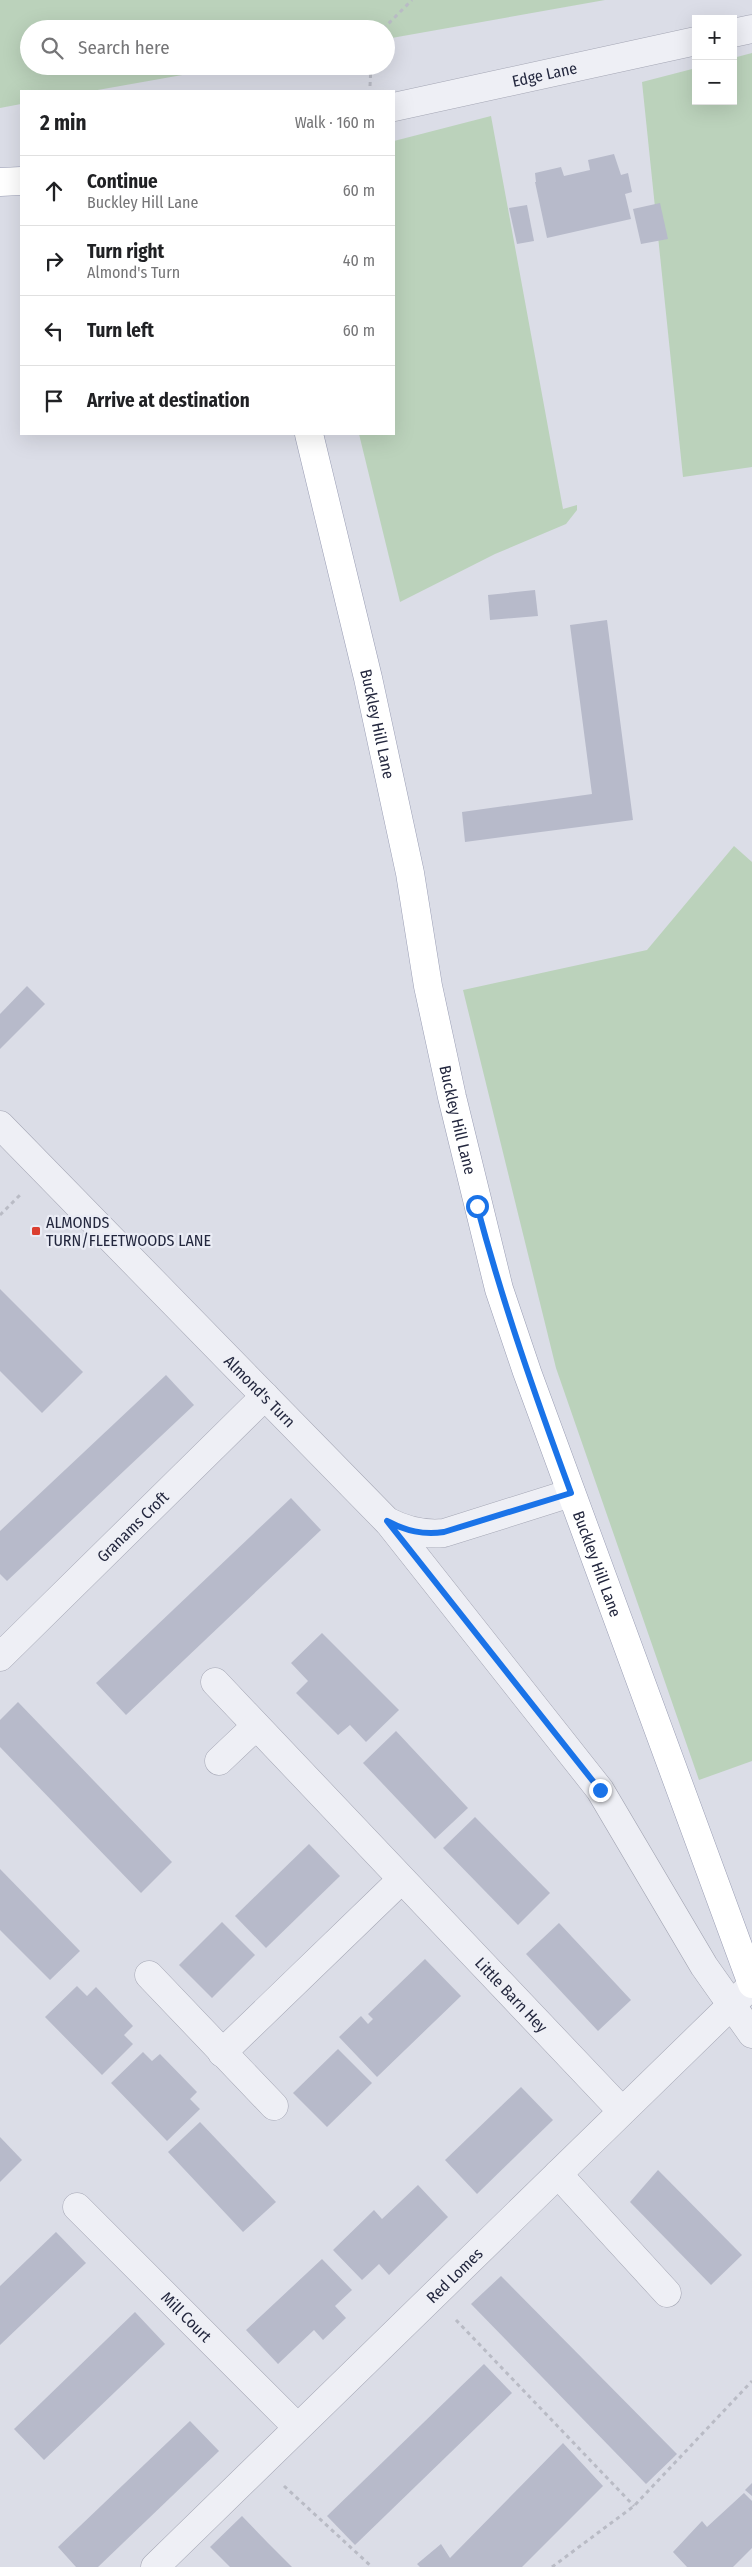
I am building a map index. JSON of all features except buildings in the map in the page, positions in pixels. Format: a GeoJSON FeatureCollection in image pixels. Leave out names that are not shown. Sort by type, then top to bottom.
{"type":"FeatureCollection","features":[{"type":"Feature","properties":{"kind":"main road"},"geometry":{"type":"LineString","coordinates":[[0,182],[20,181]]}},
{"type":"Feature","properties":{"kind":"main road","name":"Buckley Hill Lane"},"geometry":{"type":"LineString","coordinates":[[309,435],[370,688],[410,873],[430,995],[477,1206],[502,1298],[571,1493],[752,1984]]}},
{"type":"Feature","properties":{"kind":"street"},"geometry":{"type":"LineString","coordinates":[[737,32],[752,29]]}},
{"type":"Feature","properties":{"kind":"street","name":"Edge Lane"},"geometry":{"type":"LineString","coordinates":[[395,107],[692,42]]}},
{"type":"Feature","properties":{"kind":"street","name":"Almond's Turn"},"geometry":{"type":"LineString","coordinates":[[0,1124],[387,1521],[414,1532],[428,1534],[444,1532],[571,1493]]}},
{"type":"Feature","properties":{"kind":"street","name":"Granams Croft"},"geometry":{"type":"LineString","coordinates":[[1,1653],[265,1396]]}},
{"type":"Feature","properties":{"kind":"street"},"geometry":{"type":"LineString","coordinates":[[387,1521],[600,1790],[704,1966],[752,2034]]}},
{"type":"Feature","properties":{"kind":"street","name":"Little Barn Hey"},"geometry":{"type":"LineString","coordinates":[[215,1682],[400,1880],[621,2110]]}},
{"type":"Feature","properties":{"kind":"street"},"geometry":{"type":"LineString","coordinates":[[219,1761],[256,1726]]}},
{"type":"Feature","properties":{"kind":"street"},"geometry":{"type":"LineString","coordinates":[[222,2053],[400,1880]]}},
{"type":"Feature","properties":{"kind":"street"},"geometry":{"type":"LineString","coordinates":[[149,1975],[274,2106]]}},
{"type":"Feature","properties":{"kind":"street","name":"Red Lomes"},"geometry":{"type":"LineString","coordinates":[[155,2567],[752,1984]]}},
{"type":"Feature","properties":{"kind":"street"},"geometry":{"type":"LineString","coordinates":[[558,2174],[667,2293]]}},
{"type":"Feature","properties":{"kind":"street","name":"Mill Court"},"geometry":{"type":"LineString","coordinates":[[77,2207],[297,2427]]}},
{"type":"Feature","properties":{"kind":"path"},"geometry":{"type":"LineString","coordinates":[[392,20],[412,0]]}},
{"type":"Feature","properties":{"kind":"path"},"geometry":{"type":"LineString","coordinates":[[369,90],[370,75]]}},
{"type":"Feature","properties":{"kind":"path"},"geometry":{"type":"LineString","coordinates":[[433,2296],[634,2506]]}},
{"type":"Feature","properties":{"kind":"path"},"geometry":{"type":"LineString","coordinates":[[552,2567],[634,2506],[752,2381]]}},
{"type":"Feature","properties":{"kind":"path"},"geometry":{"type":"LineString","coordinates":[[260,2463],[372,2567]]}},
{"type":"Feature","properties":{"kind":"green space"},"geometry":{"type":"Polygon","coordinates":[[[0,0],[605,0],[395,37],[395,20],[20,20],[20,75],[182,75],[98,90],[20,90],[20,104],[0,108],[0,0]]]}},
{"type":"Feature","properties":{"kind":"green space"},"geometry":{"type":"Polygon","coordinates":[[[752,53],[752,467],[683,477],[642,82],[692,69],[692,105],[737,105],[737,57],[752,53]]]}},
{"type":"Feature","properties":{"kind":"green space"},"geometry":{"type":"Polygon","coordinates":[[[491,116],[563,509],[577,505],[577,510],[566,524],[495,554],[400,602],[359,435],[395,435],[395,141],[491,116]]]}},
{"type":"Feature","properties":{"kind":"green space"},"geometry":{"type":"Polygon","coordinates":[[[734,846],[752,862],[752,1761],[699,1780],[556,1368],[463,990],[647,950],[734,846]]]}},
{"type":"Feature","properties":{"kind":"place","name":"ALMONDS TURN/FLEETWOODS LANE"},"geometry":{"type":"Point","coordinates":[36,1231]}},
{"type":"Feature","properties":{"kind":"route"},"geometry":{"type":"LineString","coordinates":[[477,1206],[499,1289],[571,1493],[444,1532],[428,1534],[414,1532],[387,1521],[600,1790]]}}]}
